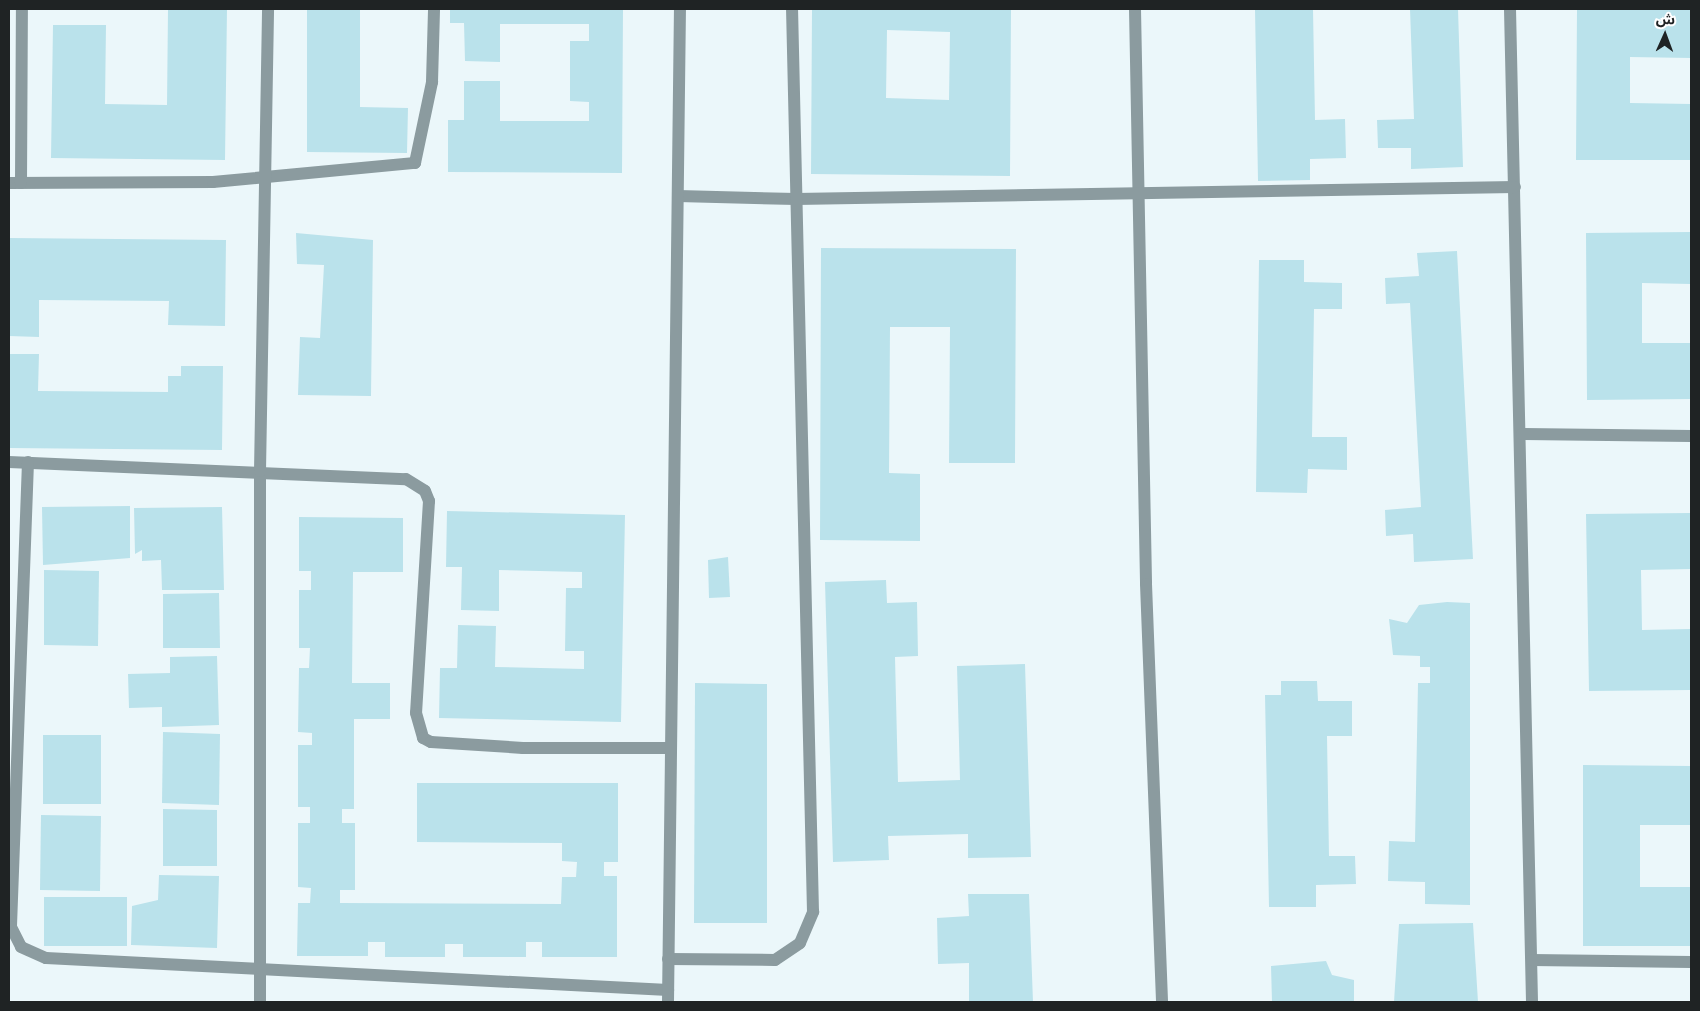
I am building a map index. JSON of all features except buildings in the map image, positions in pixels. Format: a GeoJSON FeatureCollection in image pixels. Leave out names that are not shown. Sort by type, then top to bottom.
{"type":"FeatureCollection","features":[{"type":"Feature","properties":{"kind":"street"},"geometry":{"type":"LineString","coordinates":[[22,9],[15,183],[213,182],[415,163],[432,82],[434,9]]}},
{"type":"Feature","properties":{"kind":"street"},"geometry":{"type":"LineString","coordinates":[[260,1002],[260,471],[268,9]]}},
{"type":"Feature","properties":{"kind":"street"},"geometry":{"type":"LineString","coordinates":[[28,462],[14,777],[13,936],[28,952],[46,958],[668,996],[680,9]]}},
{"type":"Feature","properties":{"kind":"street"},"geometry":{"type":"LineString","coordinates":[[668,959],[776,960],[800,943],[813,912],[792,9]]}},
{"type":"Feature","properties":{"kind":"street"},"geometry":{"type":"LineString","coordinates":[[1136,9],[1137,192],[1162,1002]]}},
{"type":"Feature","properties":{"kind":"street"},"geometry":{"type":"LineString","coordinates":[[1510,9],[1522,434],[1532,1002]]}},
{"type":"Feature","properties":{"kind":"street"},"geometry":{"type":"LineString","coordinates":[[678,196],[796,199],[1515,187]]}},
{"type":"Feature","properties":{"kind":"street"},"geometry":{"type":"LineString","coordinates":[[1522,434],[1691,436]]}},
{"type":"Feature","properties":{"kind":"street"},"geometry":{"type":"LineString","coordinates":[[9,462],[395,477],[425,491],[429,501],[416,713],[427,740],[523,748],[671,748]]}},
{"type":"Feature","properties":{"kind":"street"},"geometry":{"type":"LineString","coordinates":[[1532,960],[1691,962]]}}]}
